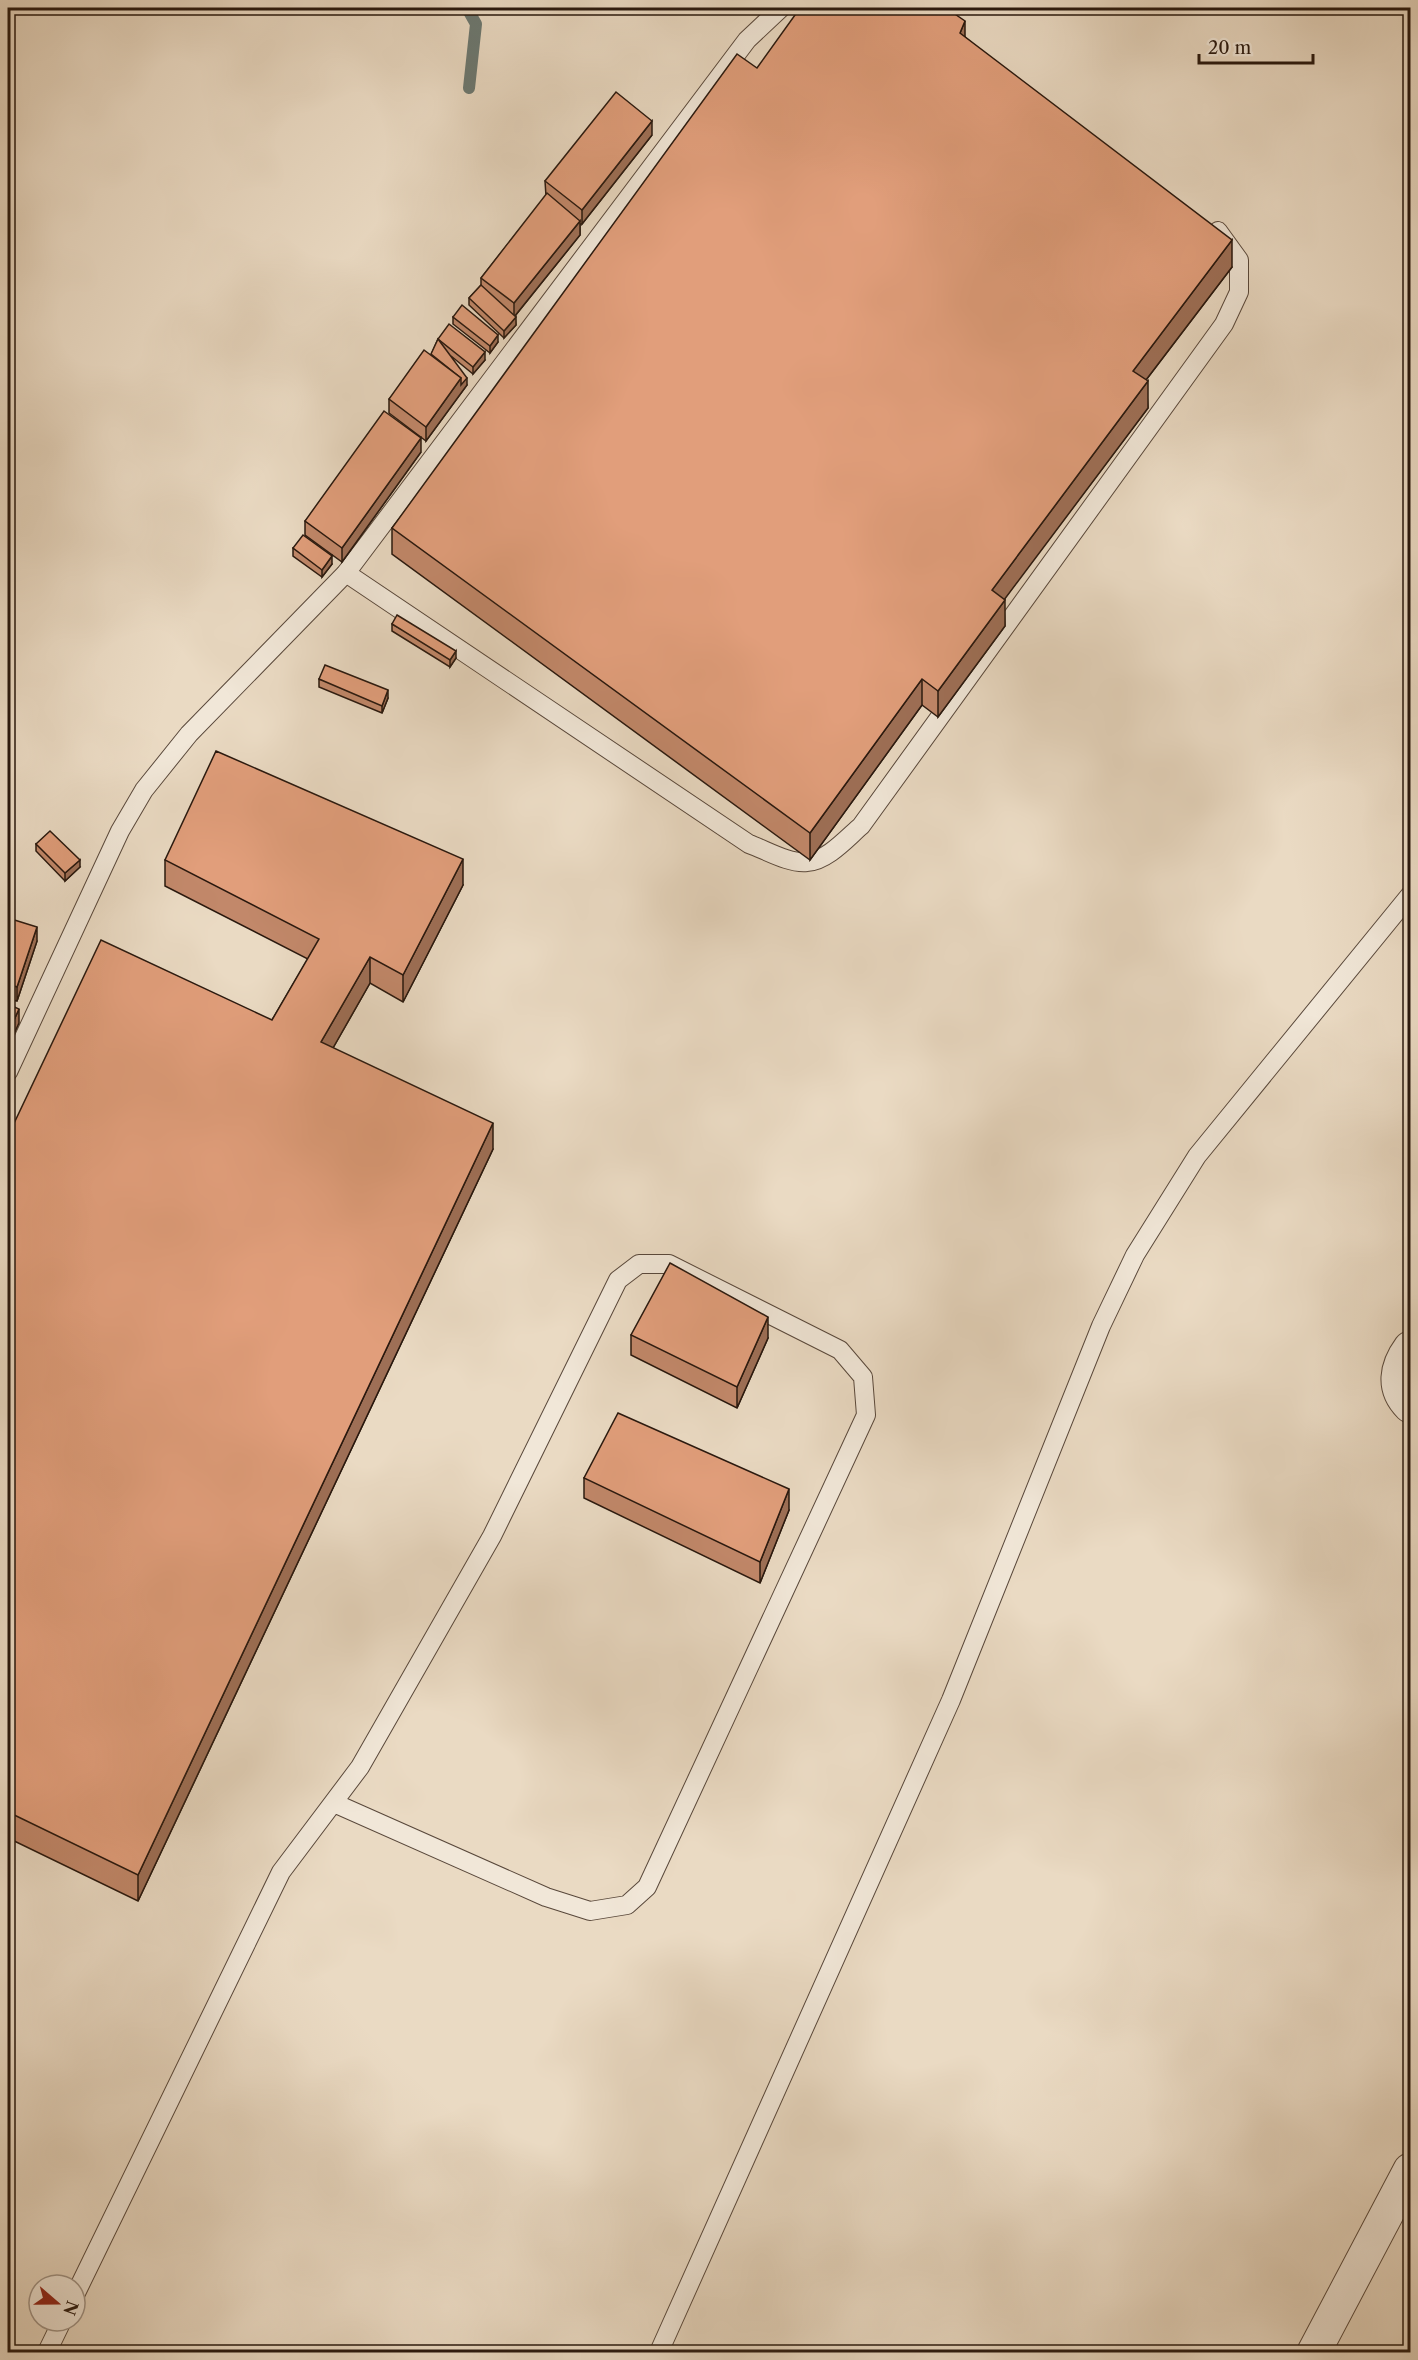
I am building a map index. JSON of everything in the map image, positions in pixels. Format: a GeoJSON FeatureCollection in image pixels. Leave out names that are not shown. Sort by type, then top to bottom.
{"type":"FeatureCollection","features":[{"type":"Feature","properties":{"kind":"street"},"geometry":{"type":"LineString","coordinates":[[1410,1348],[1399,1373],[1398,1391],[1410,1406]]}},
{"type":"Feature","properties":{"kind":"street"},"geometry":{"type":"LineString","coordinates":[[1314,2352],[1410,2170]]}},
{"type":"Feature","properties":{"kind":"lane"},"geometry":{"type":"LineString","coordinates":[[8,1072],[120,831],[144,790],[189,734],[346,573],[747,40],[781,8]]}},
{"type":"Feature","properties":{"kind":"lane"},"geometry":{"type":"LineString","coordinates":[[346,573],[749,844],[793,860],[808,862],[826,855],[861,826],[1224,324],[1239,292],[1239,260],[1222,234],[1203,220]]}},
{"type":"Feature","properties":{"kind":"lane"},"geometry":{"type":"LineString","coordinates":[[659,2352],[951,1700],[1101,1326],[1135,1255],[1197,1156],[1410,895]]}},
{"type":"Feature","properties":{"kind":"lane"},"geometry":{"type":"LineString","coordinates":[[86,2273],[281,1872],[360,1767],[492,1536],[618,1280],[639,1264],[669,1264],[840,1350],[863,1377],[866,1415],[648,1887],[627,1905],[590,1911],[546,1897],[333,1803]]}},
{"type":"Feature","properties":{"kind":"lane"},"geometry":{"type":"LineString","coordinates":[[47,2352],[56,2333]]}},
{"type":"Feature","properties":{"kind":"building"},"geometry":{"type":"Polygon","coordinates":[[[800,8],[946,8],[965,21],[960,33],[1232,240],[1133,371],[1148,381],[992,590],[1005,600],[938,691],[922,679],[810,833],[392,528],[737,54],[757,68],[800,8]]]}},
{"type":"Feature","properties":{"kind":"building"},"geometry":{"type":"Polygon","coordinates":[[[616,92],[652,121],[582,210],[545,181],[616,92]]]}},
{"type":"Feature","properties":{"kind":"building"},"geometry":{"type":"Polygon","coordinates":[[[547,193],[580,221],[514,303],[481,278],[547,193]]]}},
{"type":"Feature","properties":{"kind":"building"},"geometry":{"type":"Polygon","coordinates":[[[481,285],[516,317],[504,331],[469,298],[481,285]]]}},
{"type":"Feature","properties":{"kind":"building"},"geometry":{"type":"Polygon","coordinates":[[[462,305],[498,335],[490,346],[453,317],[462,305]]]}},
{"type":"Feature","properties":{"kind":"building"},"geometry":{"type":"Polygon","coordinates":[[[449,324],[485,352],[473,367],[438,339],[449,324]]]}},
{"type":"Feature","properties":{"kind":"building"},"geometry":{"type":"Polygon","coordinates":[[[438,339],[467,378],[461,385],[461,378],[431,354],[438,339]]]}},
{"type":"Feature","properties":{"kind":"building"},"geometry":{"type":"Polygon","coordinates":[[[424,350],[461,378],[426,427],[389,399],[424,350]]]}},
{"type":"Feature","properties":{"kind":"building"},"geometry":{"type":"Polygon","coordinates":[[[384,411],[421,438],[342,548],[305,521],[384,411]]]}},
{"type":"Feature","properties":{"kind":"building"},"geometry":{"type":"Polygon","coordinates":[[[303,535],[332,556],[322,570],[293,548],[303,535]]]}},
{"type":"Feature","properties":{"kind":"building"},"geometry":{"type":"Polygon","coordinates":[[[397,615],[456,651],[450,660],[392,624],[397,615]]]}},
{"type":"Feature","properties":{"kind":"building"},"geometry":{"type":"Polygon","coordinates":[[[325,665],[388,690],[382,706],[319,679],[325,665]]]}},
{"type":"Feature","properties":{"kind":"building"},"geometry":{"type":"Polygon","coordinates":[[[216,751],[463,859],[403,975],[370,957],[321,1042],[493,1123],[138,1875],[8,1812],[8,1136],[101,940],[272,1020],[319,939],[165,860],[216,751]]]}},
{"type":"Feature","properties":{"kind":"building"},"geometry":{"type":"Polygon","coordinates":[[[50,831],[80,860],[65,873],[36,844],[50,831]]]}},
{"type":"Feature","properties":{"kind":"building"},"geometry":{"type":"Polygon","coordinates":[[[8,918],[37,927],[17,987],[8,984],[8,918]]]}},
{"type":"Feature","properties":{"kind":"building"},"geometry":{"type":"Polygon","coordinates":[[[8,1004],[19,1009],[8,1033],[8,1004]]]}},
{"type":"Feature","properties":{"kind":"building"},"geometry":{"type":"Polygon","coordinates":[[[670,1263],[768,1317],[737,1387],[631,1335],[670,1263]]]}},
{"type":"Feature","properties":{"kind":"building"},"geometry":{"type":"Polygon","coordinates":[[[618,1413],[789,1489],[760,1562],[584,1478],[618,1413]]]}},
{"type":"Feature","properties":{"kind":"waterway"},"geometry":{"type":"LineString","coordinates":[[467,8],[476,24],[469,88]]}}]}
